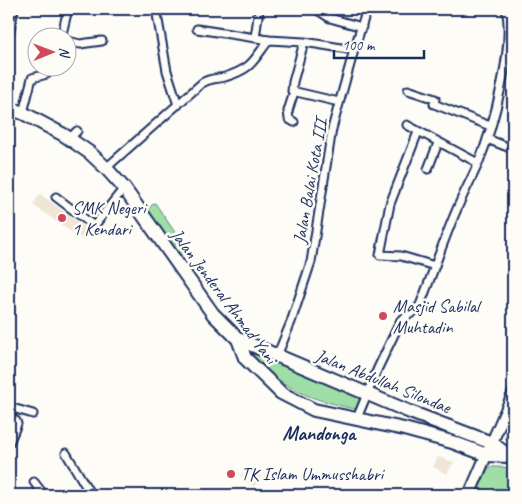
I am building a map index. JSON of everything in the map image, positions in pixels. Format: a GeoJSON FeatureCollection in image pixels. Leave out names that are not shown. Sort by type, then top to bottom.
{"type":"FeatureCollection","features":[{"type":"Feature","properties":{"kind":"highway","name":"Jalan Jenderal Ahmad Yani"},"geometry":{"type":"LineString","coordinates":[[9,108],[73,135],[106,168],[124,188],[213,314],[238,338],[245,358],[281,393],[314,410],[357,418],[452,442],[489,449]]}},
{"type":"Feature","properties":{"kind":"highway","name":"Jalan Abdullah Silondae"},"geometry":{"type":"LineString","coordinates":[[238,338],[510,457]]}},
{"type":"Feature","properties":{"kind":"highway"},"geometry":{"type":"LineString","coordinates":[[245,358],[256,346]]}},
{"type":"Feature","properties":{"kind":"street"},"geometry":{"type":"LineString","coordinates":[[9,36],[14,9]]}},
{"type":"Feature","properties":{"kind":"street"},"geometry":{"type":"LineString","coordinates":[[63,28],[68,9]]}},
{"type":"Feature","properties":{"kind":"street"},"geometry":{"type":"LineString","coordinates":[[156,9],[168,70],[178,105]]}},
{"type":"Feature","properties":{"kind":"street"},"geometry":{"type":"LineString","coordinates":[[255,38],[259,9]]}},
{"type":"Feature","properties":{"kind":"street"},"geometry":{"type":"LineString","coordinates":[[316,9],[330,18],[362,27]]}},
{"type":"Feature","properties":{"kind":"street","name":"Jalan Balai Kota III"},"geometry":{"type":"LineString","coordinates":[[277,356],[291,322],[311,262],[326,160],[339,102],[367,9]]}},
{"type":"Feature","properties":{"kind":"street"},"geometry":{"type":"LineString","coordinates":[[357,418],[401,320],[419,307],[457,207],[478,163],[496,107],[505,59],[508,22],[506,9]]}},
{"type":"Feature","properties":{"kind":"street"},"geometry":{"type":"LineString","coordinates":[[197,29],[354,50]]}},
{"type":"Feature","properties":{"kind":"street"},"geometry":{"type":"LineString","coordinates":[[106,168],[207,80],[225,77],[248,68],[269,40]]}},
{"type":"Feature","properties":{"kind":"street"},"geometry":{"type":"LineString","coordinates":[[78,44],[102,41]]}},
{"type":"Feature","properties":{"kind":"street"},"geometry":{"type":"LineString","coordinates":[[294,122],[289,119],[288,113],[294,92],[292,89],[293,82],[304,42]]}},
{"type":"Feature","properties":{"kind":"street"},"geometry":{"type":"LineString","coordinates":[[23,114],[32,78]]}},
{"type":"Feature","properties":{"kind":"street"},"geometry":{"type":"LineString","coordinates":[[408,90],[435,99],[434,104],[490,126]]}},
{"type":"Feature","properties":{"kind":"street"},"geometry":{"type":"LineString","coordinates":[[294,92],[339,102]]}},
{"type":"Feature","properties":{"kind":"street"},"geometry":{"type":"LineString","coordinates":[[407,125],[478,163]]}},
{"type":"Feature","properties":{"kind":"street"},"geometry":{"type":"LineString","coordinates":[[418,132],[390,204],[380,255],[401,256],[436,266]]}},
{"type":"Feature","properties":{"kind":"street"},"geometry":{"type":"LineString","coordinates":[[487,138],[513,149]]}},
{"type":"Feature","properties":{"kind":"street"},"geometry":{"type":"LineString","coordinates":[[428,170],[438,143]]}},
{"type":"Feature","properties":{"kind":"street"},"geometry":{"type":"LineString","coordinates":[[56,198],[94,226],[124,188]]}},
{"type":"Feature","properties":{"kind":"street"},"geometry":{"type":"LineString","coordinates":[[469,495],[513,394]]}},
{"type":"Feature","properties":{"kind":"street"},"geometry":{"type":"LineString","coordinates":[[9,407],[33,414]]}},
{"type":"Feature","properties":{"kind":"street"},"geometry":{"type":"LineString","coordinates":[[9,417],[16,421],[17,424],[9,443]]}},
{"type":"Feature","properties":{"kind":"street"},"geometry":{"type":"LineString","coordinates":[[66,453],[91,495]]}},
{"type":"Feature","properties":{"kind":"street"},"geometry":{"type":"LineString","coordinates":[[34,482],[44,495]]}},
{"type":"Feature","properties":{"kind":"shaded area","name":"SMK Negeri 1 Kendari"},"geometry":{"type":"Polygon","coordinates":[[[40,194],[90,231],[83,240],[33,205],[40,194]]]}},
{"type":"Feature","properties":{"kind":"shaded area"},"geometry":{"type":"Polygon","coordinates":[[[438,457],[454,462],[447,474],[433,467],[438,457]]]}},
{"type":"Feature","properties":{"kind":"shaded area"},"geometry":{"type":"Polygon","coordinates":[[[247,466],[261,476],[254,487],[240,476],[247,466]]]}},
{"type":"Feature","properties":{"kind":"green space"},"geometry":{"type":"Polygon","coordinates":[[[155,203],[187,250],[177,259],[143,212],[155,203]]]}},
{"type":"Feature","properties":{"kind":"green space"},"geometry":{"type":"Polygon","coordinates":[[[254,354],[357,394],[360,398],[358,409],[322,401],[290,387],[252,357],[254,354]]]}},
{"type":"Feature","properties":{"kind":"green space"},"geometry":{"type":"Polygon","coordinates":[[[513,419],[513,442],[505,438],[513,419]]]}},
{"type":"Feature","properties":{"kind":"green space"},"geometry":{"type":"Polygon","coordinates":[[[489,467],[504,467],[513,471],[513,495],[476,495],[489,467]]]}},
{"type":"Feature","properties":{"kind":"place","name":"SMK Negeri 1 Kendari"},"geometry":{"type":"Point","coordinates":[62,218]}},
{"type":"Feature","properties":{"kind":"place","name":"Masjid Sabilal Muhtadin"},"geometry":{"type":"Point","coordinates":[383,316]}},
{"type":"Feature","properties":{"kind":"place","name":"TK Islam Ummusshabri"},"geometry":{"type":"Point","coordinates":[231,474]}},
{"type":"Feature","properties":{"kind":"district","name":"Mandonga"},"geometry":{"type":"Point","coordinates":[319,433]}}]}
